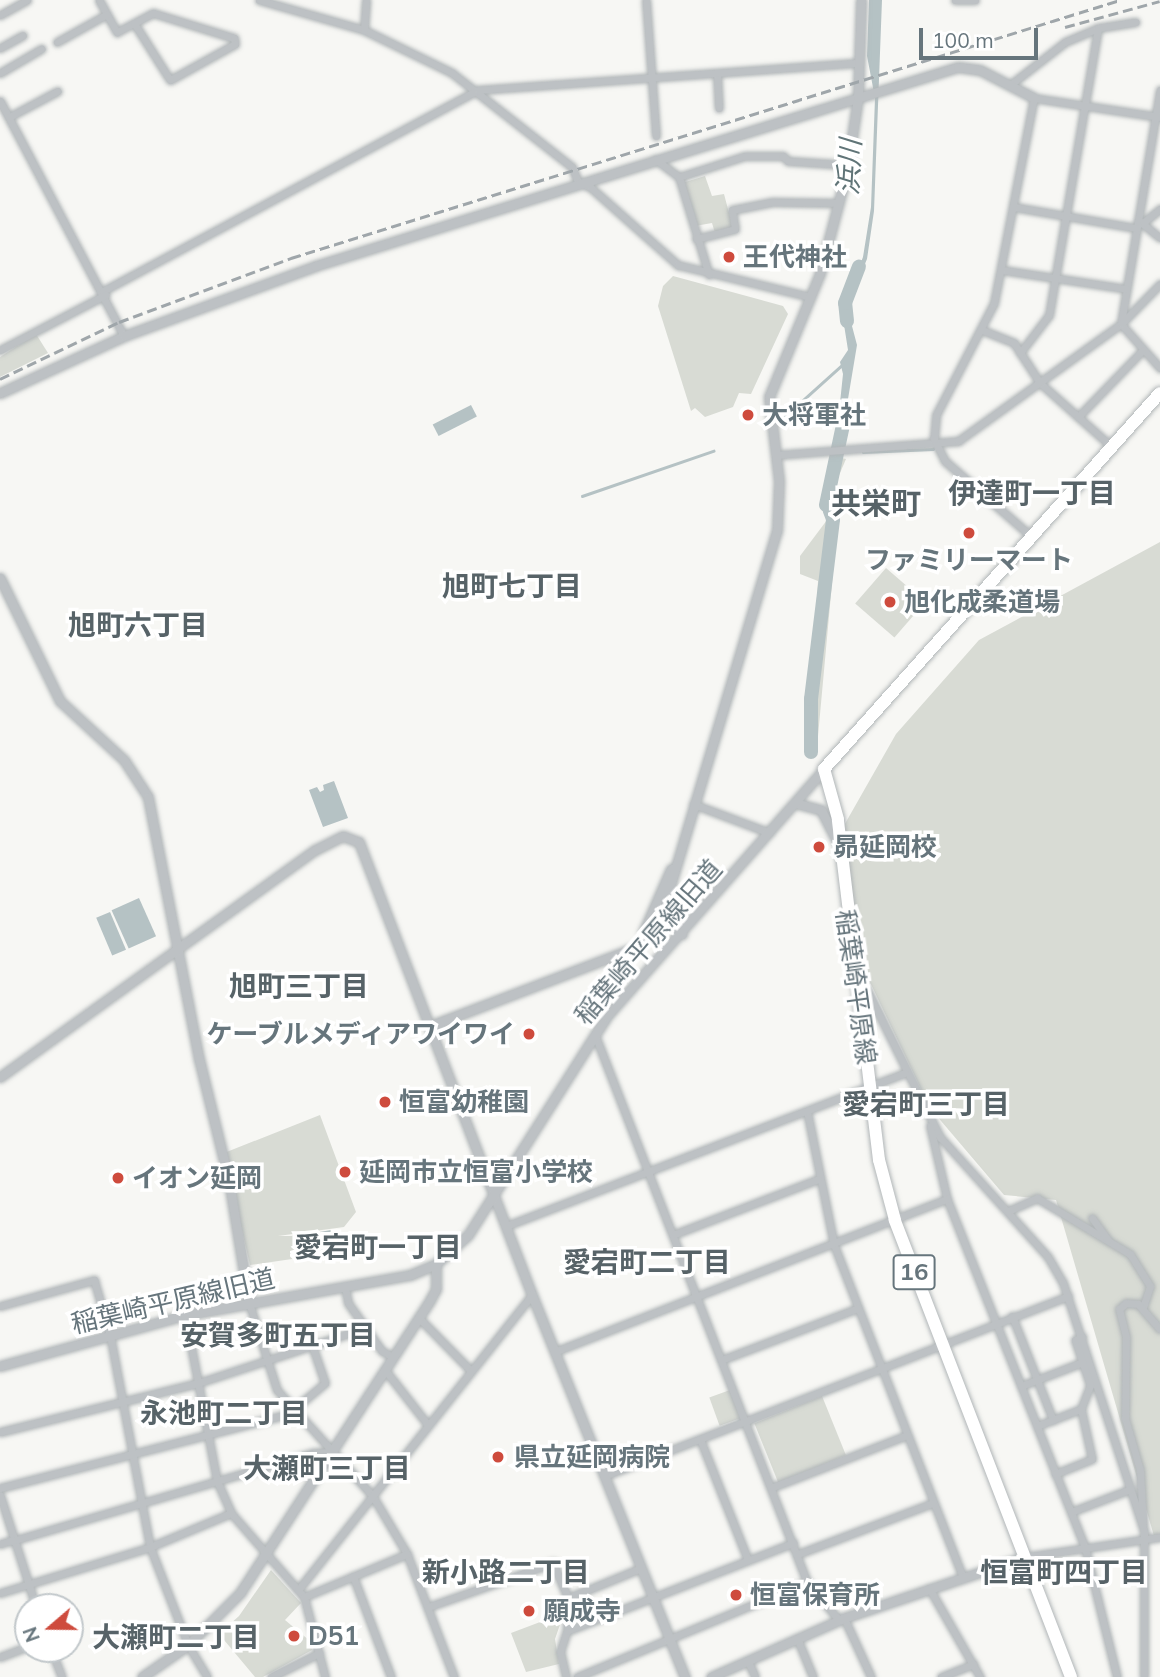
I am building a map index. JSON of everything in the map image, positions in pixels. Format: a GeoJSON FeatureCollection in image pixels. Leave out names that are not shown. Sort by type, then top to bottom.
{"type":"FeatureCollection","features":[{"type":"Feature","properties":{"kind":"main road"},"geometry":{"type":"LineString","coordinates":[[824,769],[1160,393]]}},
{"type":"Feature","properties":{"kind":"main road","name":"稲葉崎平原線"},"geometry":{"type":"LineString","coordinates":[[824,769],[838,819],[838,845],[879,1160],[895,1220],[1071,1677]]}},
{"type":"Feature","properties":{"kind":"street"},"geometry":{"type":"LineString","coordinates":[[0,15],[27,0]]}},
{"type":"Feature","properties":{"kind":"street"},"geometry":{"type":"LineString","coordinates":[[99,0],[117,33],[134,23],[153,13],[234,38],[235,44],[170,80],[134,23]]}},
{"type":"Feature","properties":{"kind":"street"},"geometry":{"type":"LineString","coordinates":[[259,0],[364,30],[478,90],[572,167],[578,183]]}},
{"type":"Feature","properties":{"kind":"street"},"geometry":{"type":"LineString","coordinates":[[299,11],[300,0]]}},
{"type":"Feature","properties":{"kind":"street"},"geometry":{"type":"LineString","coordinates":[[364,30],[366,0]]}},
{"type":"Feature","properties":{"kind":"street"},"geometry":{"type":"LineString","coordinates":[[646,0],[656,136]]}},
{"type":"Feature","properties":{"kind":"street"},"geometry":{"type":"LineString","coordinates":[[682,934],[665,908],[692,804],[777,530],[780,511],[769,397],[811,297],[848,165],[862,95],[859,63],[861,0]]}},
{"type":"Feature","properties":{"kind":"street"},"geometry":{"type":"LineString","coordinates":[[955,0],[975,0]]}},
{"type":"Feature","properties":{"kind":"street"},"geometry":{"type":"LineString","coordinates":[[58,42],[107,14]]}},
{"type":"Feature","properties":{"kind":"street"},"geometry":{"type":"LineString","coordinates":[[1010,85],[1051,50],[1098,29],[1136,22]]}},
{"type":"Feature","properties":{"kind":"street"},"geometry":{"type":"LineString","coordinates":[[1020,353],[1044,326],[1086,107],[1098,29]]}},
{"type":"Feature","properties":{"kind":"street"},"geometry":{"type":"LineString","coordinates":[[0,48],[23,35]]}},
{"type":"Feature","properties":{"kind":"street"},"geometry":{"type":"LineString","coordinates":[[0,73],[41,49]]}},
{"type":"Feature","properties":{"kind":"street"},"geometry":{"type":"LineString","coordinates":[[0,349],[478,90],[859,63]]}},
{"type":"Feature","properties":{"kind":"street"},"geometry":{"type":"LineString","coordinates":[[0,393],[124,336],[315,266],[862,95],[966,67],[1034,98],[1158,117]]}},
{"type":"Feature","properties":{"kind":"street"},"geometry":{"type":"LineString","coordinates":[[717,72],[719,107]]}},
{"type":"Feature","properties":{"kind":"street"},"geometry":{"type":"LineString","coordinates":[[9,117],[58,90]]}},
{"type":"Feature","properties":{"kind":"street"},"geometry":{"type":"LineString","coordinates":[[1160,90],[1158,117],[1121,324],[1142,351],[1160,368]]}},
{"type":"Feature","properties":{"kind":"street"},"geometry":{"type":"LineString","coordinates":[[1032,537],[945,461],[937,444],[936,415],[941,401],[982,330],[1002,270],[1034,98]]}},
{"type":"Feature","properties":{"kind":"street"},"geometry":{"type":"LineString","coordinates":[[0,101],[104,293],[124,336]]}},
{"type":"Feature","properties":{"kind":"street"},"geometry":{"type":"LineString","coordinates":[[679,177],[745,156],[783,156],[788,161],[848,165]]}},
{"type":"Feature","properties":{"kind":"street"},"geometry":{"type":"LineString","coordinates":[[654,159],[679,177],[709,275]]}},
{"type":"Feature","properties":{"kind":"street"},"geometry":{"type":"LineString","coordinates":[[578,183],[590,187],[678,265],[709,275],[811,297]]}},
{"type":"Feature","properties":{"kind":"street"},"geometry":{"type":"LineString","coordinates":[[696,239],[735,229],[732,210],[772,202],[838,203]]}},
{"type":"Feature","properties":{"kind":"street"},"geometry":{"type":"LineString","coordinates":[[1014,207],[1140,224],[1160,238]]}},
{"type":"Feature","properties":{"kind":"street"},"geometry":{"type":"LineString","coordinates":[[1140,224],[1160,209]]}},
{"type":"Feature","properties":{"kind":"street"},"geometry":{"type":"LineString","coordinates":[[1002,270],[1127,289]]}},
{"type":"Feature","properties":{"kind":"street"},"geometry":{"type":"LineString","coordinates":[[776,455],[958,441],[1121,324],[1160,284]]}},
{"type":"Feature","properties":{"kind":"street"},"geometry":{"type":"LineString","coordinates":[[982,330],[1014,343],[1040,383],[1111,446]]}},
{"type":"Feature","properties":{"kind":"street"},"geometry":{"type":"LineString","coordinates":[[1078,417],[1142,351]]}},
{"type":"Feature","properties":{"kind":"street"},"geometry":{"type":"LineString","coordinates":[[0,578],[60,701],[143,783],[177,951],[229,1181],[249,1303],[273,1383],[290,1411],[372,1495],[407,1554],[454,1677]]}},
{"type":"Feature","properties":{"kind":"street","name":"稲葉崎平原線旧道"},"geometry":{"type":"LineString","coordinates":[[0,1366],[185,1315],[410,1275],[436,1264],[468,1235],[493,1190],[595,1035],[824,769]]}},
{"type":"Feature","properties":{"kind":"street"},"geometry":{"type":"LineString","coordinates":[[795,803],[821,810],[838,845]]}},
{"type":"Feature","properties":{"kind":"street"},"geometry":{"type":"LineString","coordinates":[[692,804],[770,833]]}},
{"type":"Feature","properties":{"kind":"street"},"geometry":{"type":"LineString","coordinates":[[0,1077],[315,850],[348,836],[362,849],[554,1352],[685,1677]]}},
{"type":"Feature","properties":{"kind":"street"},"geometry":{"type":"LineString","coordinates":[[636,947],[683,843]]}},
{"type":"Feature","properties":{"kind":"street"},"geometry":{"type":"LineString","coordinates":[[657,901],[663,923]]}},
{"type":"Feature","properties":{"kind":"street"},"geometry":{"type":"LineString","coordinates":[[430,1026],[636,947],[654,925],[663,923],[682,934]]}},
{"type":"Feature","properties":{"kind":"street"},"geometry":{"type":"LineString","coordinates":[[853,960],[927,1116],[963,1167],[1008,1211],[1056,1268],[1068,1296],[1143,1526],[1143,1677]]}},
{"type":"Feature","properties":{"kind":"street"},"geometry":{"type":"LineString","coordinates":[[595,1035],[724,1359],[807,1583],[842,1619],[871,1677]]}},
{"type":"Feature","properties":{"kind":"street"},"geometry":{"type":"LineString","coordinates":[[506,1226],[905,1073]]}},
{"type":"Feature","properties":{"kind":"street"},"geometry":{"type":"LineString","coordinates":[[807,1111],[818,1179],[834,1245],[963,1577]]}},
{"type":"Feature","properties":{"kind":"street"},"geometry":{"type":"LineString","coordinates":[[927,1116],[947,1199],[1085,1548],[1117,1677]]}},
{"type":"Feature","properties":{"kind":"street"},"geometry":{"type":"LineString","coordinates":[[675,1234],[818,1179]]}},
{"type":"Feature","properties":{"kind":"street"},"geometry":{"type":"LineString","coordinates":[[1008,1211],[1037,1198],[1130,1254],[1145,1272],[1150,1293],[1143,1307]]}},
{"type":"Feature","properties":{"kind":"street"},"geometry":{"type":"LineString","coordinates":[[554,1352],[947,1199]]}},
{"type":"Feature","properties":{"kind":"street"},"geometry":{"type":"LineString","coordinates":[[1092,1218],[1110,1243]]}},
{"type":"Feature","properties":{"kind":"street"},"geometry":{"type":"LineString","coordinates":[[142,1677],[188,1645],[232,1603],[419,1318],[436,1289],[436,1264]]}},
{"type":"Feature","properties":{"kind":"street"},"geometry":{"type":"LineString","coordinates":[[0,1306],[94,1280],[110,1335],[150,1547],[188,1645],[207,1677]]}},
{"type":"Feature","properties":{"kind":"street"},"geometry":{"type":"LineString","coordinates":[[345,1287],[348,1303],[365,1328],[393,1357]]}},
{"type":"Feature","properties":{"kind":"street"},"geometry":{"type":"LineString","coordinates":[[298,1590],[532,1295]]}},
{"type":"Feature","properties":{"kind":"street"},"geometry":{"type":"LineString","coordinates":[[604,1476],[1068,1296]]}},
{"type":"Feature","properties":{"kind":"street"},"geometry":{"type":"LineString","coordinates":[[1143,1526],[1146,1516],[1140,1470],[1125,1418],[1126,1337],[1117,1314],[1126,1303],[1143,1307],[1160,1329]]}},
{"type":"Feature","properties":{"kind":"street"},"geometry":{"type":"LineString","coordinates":[[724,1359],[858,1308]]}},
{"type":"Feature","properties":{"kind":"street"},"geometry":{"type":"LineString","coordinates":[[185,1315],[217,1481],[231,1513],[265,1556],[304,1597],[325,1677]]}},
{"type":"Feature","properties":{"kind":"street"},"geometry":{"type":"LineString","coordinates":[[1012,1316],[1053,1420]]}},
{"type":"Feature","properties":{"kind":"street"},"geometry":{"type":"LineString","coordinates":[[419,1318],[471,1371]]}},
{"type":"Feature","properties":{"kind":"street"},"geometry":{"type":"LineString","coordinates":[[0,1432],[198,1383],[365,1328]]}},
{"type":"Feature","properties":{"kind":"street"},"geometry":{"type":"LineString","coordinates":[[1055,1474],[1092,1459],[1082,1409],[1090,1385],[1075,1340],[1082,1337]]}},
{"type":"Feature","properties":{"kind":"street"},"geometry":{"type":"LineString","coordinates":[[0,1488],[290,1411],[325,1383],[312,1346]]}},
{"type":"Feature","properties":{"kind":"street"},"geometry":{"type":"LineString","coordinates":[[1021,1386],[1083,1362]]}},
{"type":"Feature","properties":{"kind":"street"},"geometry":{"type":"LineString","coordinates":[[385,1370],[395,1377],[428,1425]]}},
{"type":"Feature","properties":{"kind":"street"},"geometry":{"type":"LineString","coordinates":[[1037,1426],[1082,1409]]}},
{"type":"Feature","properties":{"kind":"street"},"geometry":{"type":"LineString","coordinates":[[773,1487],[907,1435]]}},
{"type":"Feature","properties":{"kind":"street"},"geometry":{"type":"LineString","coordinates":[[701,1439],[748,1560]]}},
{"type":"Feature","properties":{"kind":"street"},"geometry":{"type":"LineString","coordinates":[[0,1544],[217,1481],[332,1452]]}},
{"type":"Feature","properties":{"kind":"street"},"geometry":{"type":"LineString","coordinates":[[1071,1512],[1131,1489]]}},
{"type":"Feature","properties":{"kind":"street"},"geometry":{"type":"LineString","coordinates":[[0,1495],[30,1593]]}},
{"type":"Feature","properties":{"kind":"street"},"geometry":{"type":"LineString","coordinates":[[798,1554],[933,1503]]}},
{"type":"Feature","properties":{"kind":"street"},"geometry":{"type":"LineString","coordinates":[[0,1593],[150,1547],[231,1513]]}},
{"type":"Feature","properties":{"kind":"street"},"geometry":{"type":"LineString","coordinates":[[711,1677],[842,1619],[1025,1557],[1160,1537]]}},
{"type":"Feature","properties":{"kind":"street"},"geometry":{"type":"LineString","coordinates":[[567,1631],[793,1543]]}},
{"type":"Feature","properties":{"kind":"street"},"geometry":{"type":"LineString","coordinates":[[304,1597],[407,1554]]}},
{"type":"Feature","properties":{"kind":"street"},"geometry":{"type":"LineString","coordinates":[[428,1607],[554,1563],[568,1598],[567,1631],[560,1652],[566,1677]]}},
{"type":"Feature","properties":{"kind":"street"},"geometry":{"type":"LineString","coordinates":[[568,1598],[641,1568]]}},
{"type":"Feature","properties":{"kind":"street"},"geometry":{"type":"LineString","coordinates":[[352,1576],[391,1677]]}},
{"type":"Feature","properties":{"kind":"street"},"geometry":{"type":"LineString","coordinates":[[577,1677],[807,1583]]}},
{"type":"Feature","properties":{"kind":"street"},"geometry":{"type":"LineString","coordinates":[[929,1588],[980,1677]]}},
{"type":"Feature","properties":{"kind":"street"},"geometry":{"type":"LineString","coordinates":[[797,1638],[813,1677]]}},
{"type":"Feature","properties":{"kind":"street"},"geometry":{"type":"LineString","coordinates":[[271,1677],[319,1653]]}},
{"type":"Feature","properties":{"kind":"street"},"geometry":{"type":"LineString","coordinates":[[748,1661],[755,1677]]}},
{"type":"Feature","properties":{"kind":"street"},"geometry":{"type":"LineString","coordinates":[[941,1677],[973,1664]]}},
{"type":"Feature","properties":{"kind":"shaded area"},"geometry":{"type":"Polygon","coordinates":[[[869,0],[882,0],[874,211],[867,259],[847,307],[857,345],[841,441],[836,441],[843,374],[840,362],[848,350],[842,312],[863,257],[871,207],[875,98],[867,56],[869,0]]]}},
{"type":"Feature","properties":{"kind":"shaded area"},"geometry":{"type":"Polygon","coordinates":[[[705,176],[712,196],[724,194],[733,228],[715,233],[712,223],[695,226],[682,183],[705,176]]]}},
{"type":"Feature","properties":{"kind":"shaded area"},"geometry":{"type":"Polygon","coordinates":[[[673,276],[783,306],[788,314],[751,394],[739,393],[733,407],[705,417],[695,408],[691,411],[658,306],[663,286],[673,276]]]}},
{"type":"Feature","properties":{"kind":"shaded area"},"geometry":{"type":"Polygon","coordinates":[[[36,334],[48,353],[0,377],[0,357],[36,334]]]}},
{"type":"Feature","properties":{"kind":"shaded area"},"geometry":{"type":"Polygon","coordinates":[[[471,405],[477,417],[439,436],[433,425],[471,405]]]}},
{"type":"Feature","properties":{"kind":"shaded area"},"geometry":{"type":"Polygon","coordinates":[[[832,456],[846,459],[825,508],[822,499],[832,456]]]}},
{"type":"Feature","properties":{"kind":"shaded area"},"geometry":{"type":"Polygon","coordinates":[[[833,512],[838,518],[817,747],[813,750],[809,717],[818,581],[800,574],[800,556],[833,512]]]}},
{"type":"Feature","properties":{"kind":"shaded area"},"geometry":{"type":"Polygon","coordinates":[[[1160,542],[1160,1535],[1154,1536],[1056,1200],[1004,1195],[930,1108],[858,957],[842,829],[896,734],[979,640],[1160,542]]]}},
{"type":"Feature","properties":{"kind":"shaded area","name":"旭化成柔道場"},"geometry":{"type":"Polygon","coordinates":[[[886,568],[925,602],[894,638],[855,603],[886,568]]]}},
{"type":"Feature","properties":{"kind":"shaded area"},"geometry":{"type":"Polygon","coordinates":[[[334,781],[348,818],[323,827],[309,790],[317,787],[320,792],[324,790],[323,785],[334,781]]]}},
{"type":"Feature","properties":{"kind":"shaded area"},"geometry":{"type":"Polygon","coordinates":[[[139,898],[156,936],[129,949],[112,910],[139,898]]]}},
{"type":"Feature","properties":{"kind":"shaded area"},"geometry":{"type":"Polygon","coordinates":[[[110,912],[126,950],[112,956],[96,918],[110,912]]]}},
{"type":"Feature","properties":{"kind":"shaded area"},"geometry":{"type":"Polygon","coordinates":[[[320,1115],[356,1212],[344,1227],[278,1236],[296,1236],[299,1258],[250,1265],[224,1153],[320,1115]]]}},
{"type":"Feature","properties":{"kind":"shaded area"},"geometry":{"type":"Polygon","coordinates":[[[331,1230],[335,1252],[299,1258],[296,1236],[331,1230]]]}},
{"type":"Feature","properties":{"kind":"shaded area"},"geometry":{"type":"Polygon","coordinates":[[[730,1390],[740,1418],[720,1426],[709,1398],[730,1390]]]}},
{"type":"Feature","properties":{"kind":"shaded area"},"geometry":{"type":"Polygon","coordinates":[[[822,1396],[846,1455],[778,1483],[754,1423],[822,1396]]]}},
{"type":"Feature","properties":{"kind":"shaded area"},"geometry":{"type":"Polygon","coordinates":[[[271,1570],[301,1603],[285,1620],[310,1641],[312,1650],[263,1677],[255,1677],[219,1634],[239,1616],[271,1570]]]}},
{"type":"Feature","properties":{"kind":"shaded area"},"geometry":{"type":"Polygon","coordinates":[[[564,1613],[555,1639],[559,1664],[526,1672],[511,1633],[564,1613]]]}},
{"type":"Feature","properties":{"kind":"waterway","name":"浜川"},"geometry":{"type":"LineString","coordinates":[[847,321],[845,303],[859,267]]}},
{"type":"Feature","properties":{"kind":"waterway"},"geometry":{"type":"LineString","coordinates":[[782,419],[842,365]]}},
{"type":"Feature","properties":{"kind":"waterway","name":"浜川"},"geometry":{"type":"LineString","coordinates":[[826,505],[843,425]]}},
{"type":"Feature","properties":{"kind":"waterway"},"geometry":{"type":"LineString","coordinates":[[863,452],[933,449]]}},
{"type":"Feature","properties":{"kind":"waterway"},"geometry":{"type":"LineString","coordinates":[[582,496],[713,451]]}},
{"type":"Feature","properties":{"kind":"waterway","name":"浜川"},"geometry":{"type":"LineString","coordinates":[[811,752],[811,699],[833,519],[830,511]]}},
{"type":"Feature","properties":{"kind":"railway"},"geometry":{"type":"LineString","coordinates":[[0,379],[119,322],[291,258],[1120,0]]}},
{"type":"Feature","properties":{"kind":"railway"},"geometry":{"type":"LineString","coordinates":[[1065,27],[1160,1]]}},
{"type":"Feature","properties":{"kind":"place","name":"王代神社"},"geometry":{"type":"Point","coordinates":[729,257]}},
{"type":"Feature","properties":{"kind":"place","name":"大将軍社"},"geometry":{"type":"Point","coordinates":[748,415]}},
{"type":"Feature","properties":{"kind":"place","name":"ファミリーマート"},"geometry":{"type":"Point","coordinates":[969,533]}},
{"type":"Feature","properties":{"kind":"place","name":"旭化成柔道場"},"geometry":{"type":"Point","coordinates":[890,602]}},
{"type":"Feature","properties":{"kind":"place","name":"昴延岡校"},"geometry":{"type":"Point","coordinates":[819,847]}},
{"type":"Feature","properties":{"kind":"place","name":"ケーブルメディアワイワイ"},"geometry":{"type":"Point","coordinates":[529,1034]}},
{"type":"Feature","properties":{"kind":"place","name":"恒富幼稚園"},"geometry":{"type":"Point","coordinates":[385,1102]}},
{"type":"Feature","properties":{"kind":"place","name":"延岡市立恒富小学校"},"geometry":{"type":"Point","coordinates":[345,1172]}},
{"type":"Feature","properties":{"kind":"place","name":"イオン延岡"},"geometry":{"type":"Point","coordinates":[118,1178]}},
{"type":"Feature","properties":{"kind":"place","name":"県立延岡病院"},"geometry":{"type":"Point","coordinates":[498,1457]}},
{"type":"Feature","properties":{"kind":"place","name":"恒富保育所"},"geometry":{"type":"Point","coordinates":[736,1595]}},
{"type":"Feature","properties":{"kind":"place","name":"願成寺"},"geometry":{"type":"Point","coordinates":[529,1611]}},
{"type":"Feature","properties":{"kind":"place","name":"D51"},"geometry":{"type":"Point","coordinates":[294,1636]}},
{"type":"Feature","properties":{"kind":"district","name":"伊達町一丁目"},"geometry":{"type":"Point","coordinates":[1032,493]}},
{"type":"Feature","properties":{"kind":"district","name":"共栄町"},"geometry":{"type":"Point","coordinates":[876,503]}},
{"type":"Feature","properties":{"kind":"district","name":"旭町七丁目"},"geometry":{"type":"Point","coordinates":[512,586]}},
{"type":"Feature","properties":{"kind":"district","name":"旭町六丁目"},"geometry":{"type":"Point","coordinates":[138,625]}},
{"type":"Feature","properties":{"kind":"district","name":"旭町三丁目"},"geometry":{"type":"Point","coordinates":[299,986]}},
{"type":"Feature","properties":{"kind":"district","name":"愛宕町三丁目"},"geometry":{"type":"Point","coordinates":[926,1104]}},
{"type":"Feature","properties":{"kind":"district","name":"愛宕町一丁目"},"geometry":{"type":"Point","coordinates":[378,1247]}},
{"type":"Feature","properties":{"kind":"district","name":"愛宕町二丁目"},"geometry":{"type":"Point","coordinates":[647,1262]}},
{"type":"Feature","properties":{"kind":"district","name":"安賀多町五丁目"},"geometry":{"type":"Point","coordinates":[278,1335]}},
{"type":"Feature","properties":{"kind":"district","name":"永池町二丁目"},"geometry":{"type":"Point","coordinates":[224,1413]}},
{"type":"Feature","properties":{"kind":"district","name":"大瀬町三丁目"},"geometry":{"type":"Point","coordinates":[327,1468]}},
{"type":"Feature","properties":{"kind":"district","name":"新小路二丁目"},"geometry":{"type":"Point","coordinates":[506,1572]}},
{"type":"Feature","properties":{"kind":"district","name":"恒富町四丁目"},"geometry":{"type":"Point","coordinates":[1064,1572]}},
{"type":"Feature","properties":{"kind":"district","name":"大瀬町二丁目"},"geometry":{"type":"Point","coordinates":[176,1637]}}]}
